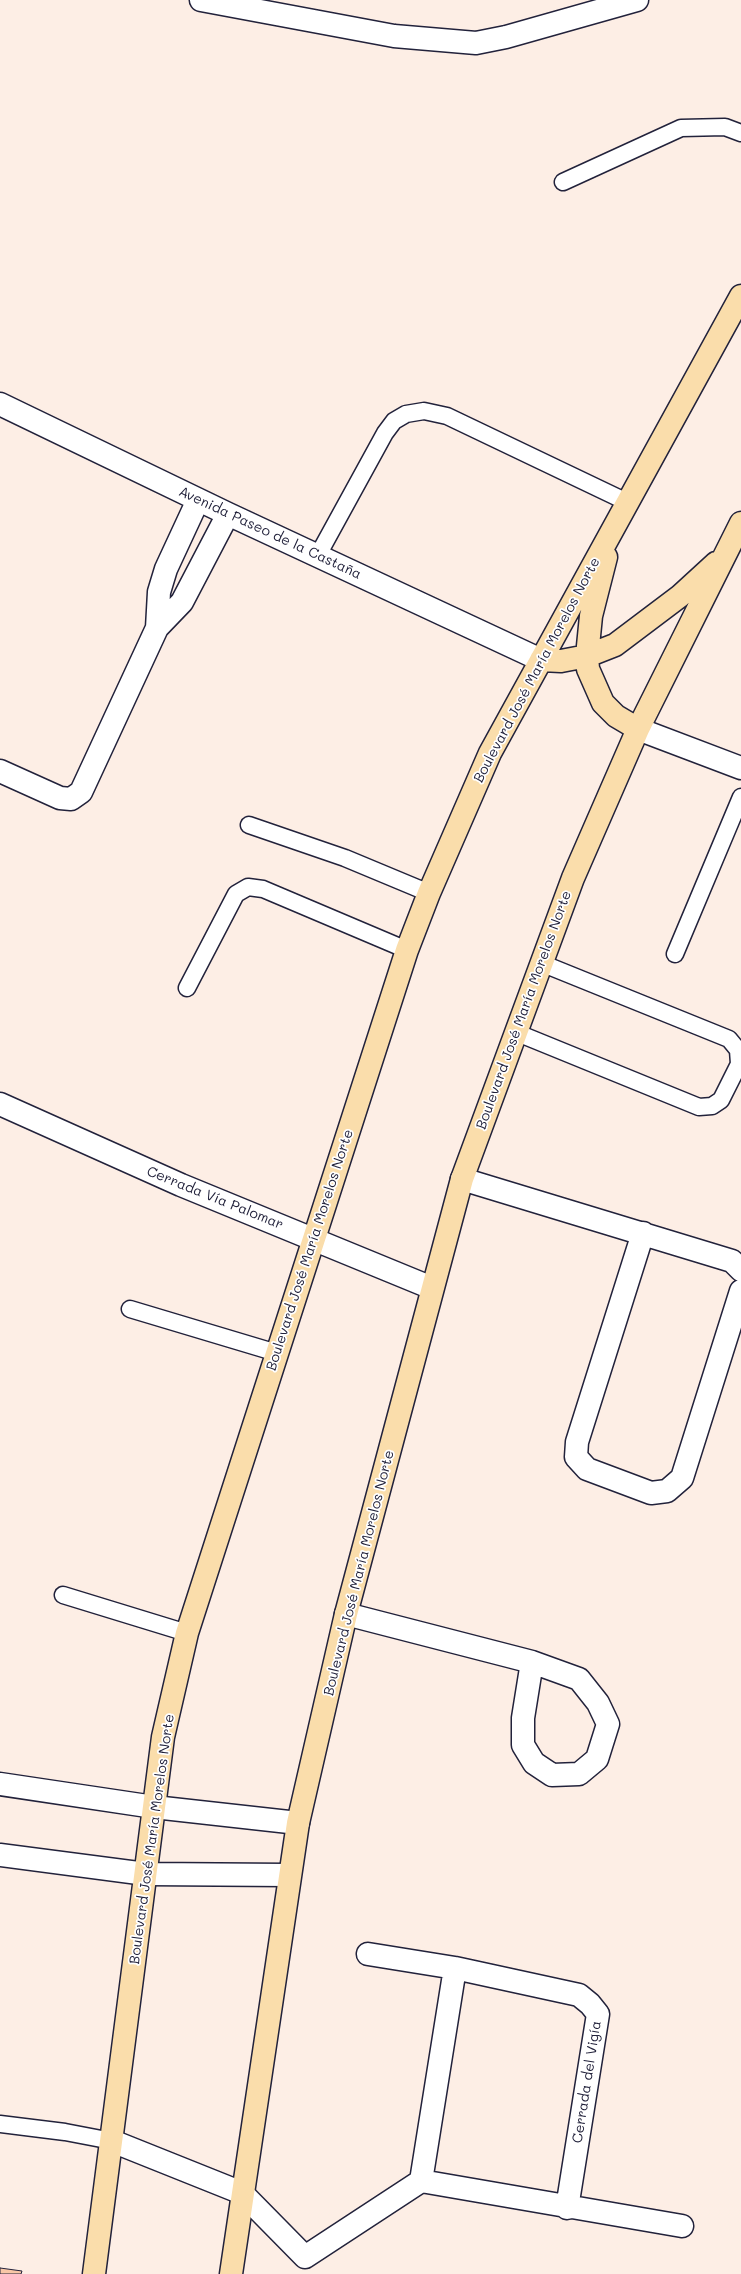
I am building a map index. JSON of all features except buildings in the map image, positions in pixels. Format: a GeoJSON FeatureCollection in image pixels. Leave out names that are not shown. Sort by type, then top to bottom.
{"type":"FeatureCollection","features":[{"type":"Feature","properties":{"kind":"main road","name":"Boulevard José María Morelos Norte"},"geometry":{"type":"LineString","coordinates":[[94,2274],[163,1737],[187,1633],[407,950],[429,893],[490,753],[741,296]]}},
{"type":"Feature","properties":{"kind":"main road","name":"Boulevard José María Morelos Norte"},"geometry":{"type":"LineString","coordinates":[[231,2274],[289,1875],[298,1823],[346,1614],[462,1180],[572,878],[638,729],[741,523]]}},
{"type":"Feature","properties":{"kind":"main road"},"geometry":{"type":"LineString","coordinates":[[614,525],[591,616],[587,656],[593,685],[603,703],[616,716],[638,729]]}},
{"type":"Feature","properties":{"kind":"main road"},"geometry":{"type":"LineString","coordinates":[[541,660],[561,661],[587,656],[615,644],[645,624],[680,596],[725,554]]}},
{"type":"Feature","properties":{"kind":"street"},"geometry":{"type":"LineString","coordinates":[[201,0],[394,36],[476,43],[506,37],[637,0]]}},
{"type":"Feature","properties":{"kind":"street","name":"Avenida Paseo de la Castaña"},"geometry":{"type":"LineString","coordinates":[[0,404],[318,557],[541,660]]}},
{"type":"Feature","properties":{"kind":"street"},"geometry":{"type":"LineString","coordinates":[[157,628],[159,592],[166,569],[198,500]]}},
{"type":"Feature","properties":{"kind":"street"},"geometry":{"type":"LineString","coordinates":[[0,771],[60,798],[71,799],[81,792],[157,628],[182,602],[228,514]]}},
{"type":"Feature","properties":{"kind":"street"},"geometry":{"type":"LineString","coordinates":[[638,729],[741,768]]}},
{"type":"Feature","properties":{"kind":"street","name":"Cerrada Vía Palomar"},"geometry":{"type":"LineString","coordinates":[[0,1104],[181,1185],[314,1238],[432,1288]]}},
{"type":"Feature","properties":{"kind":"street"},"geometry":{"type":"LineString","coordinates":[[462,1180],[643,1233],[732,1261],[741,1270]]}},
{"type":"Feature","properties":{"kind":"street"},"geometry":{"type":"LineString","coordinates":[[643,1233],[577,1442],[576,1457],[587,1469],[651,1493],[667,1491],[682,1478],[741,1291]]}},
{"type":"Feature","properties":{"kind":"street"},"geometry":{"type":"LineString","coordinates":[[346,1614],[532,1662],[579,1680],[598,1703],[608,1724],[596,1759],[579,1774],[552,1776],[534,1763],[523,1745],[523,1718],[532,1662]]}},
{"type":"Feature","properties":{"kind":"street"},"geometry":{"type":"LineString","coordinates":[[0,1784],[154,1807],[298,1823]]}},
{"type":"Feature","properties":{"kind":"street"},"geometry":{"type":"LineString","coordinates":[[0,1855],[146,1874],[289,1875]]}},
{"type":"Feature","properties":{"kind":"street","name":"Cerrada del Vigía"},"geometry":{"type":"LineString","coordinates":[[368,1954],[455,1968],[579,1995],[598,2014],[567,2208]]}},
{"type":"Feature","properties":{"kind":"street"},"geometry":{"type":"LineString","coordinates":[[112,2141],[242,2193],[307,2265],[421,2181],[455,1968]]}},
{"type":"Feature","properties":{"kind":"street"},"geometry":{"type":"LineString","coordinates":[[421,2181],[567,2208],[682,2226]]}},
{"type":"Feature","properties":{"kind":"lane"},"geometry":{"type":"LineString","coordinates":[[563,182],[681,128],[725,127],[741,133]]}},
{"type":"Feature","properties":{"kind":"lane"},"geometry":{"type":"LineString","coordinates":[[318,557],[385,432],[394,421],[406,414],[424,410],[447,416],[627,502]]}},
{"type":"Feature","properties":{"kind":"lane"},"geometry":{"type":"LineString","coordinates":[[675,954],[741,797]]}},
{"type":"Feature","properties":{"kind":"lane"},"geometry":{"type":"LineString","coordinates":[[250,825],[345,858],[429,893]]}},
{"type":"Feature","properties":{"kind":"lane"},"geometry":{"type":"LineString","coordinates":[[187,988],[236,894],[248,887],[263,889],[407,950]]}},
{"type":"Feature","properties":{"kind":"lane"},"geometry":{"type":"LineString","coordinates":[[516,1032],[699,1107],[712,1106],[721,1100],[739,1064],[738,1050],[729,1039],[541,963]]}},
{"type":"Feature","properties":{"kind":"lane"},"geometry":{"type":"LineString","coordinates":[[130,1309],[277,1353]]}},
{"type":"Feature","properties":{"kind":"lane"},"geometry":{"type":"LineString","coordinates":[[63,1595],[187,1633]]}},
{"type":"Feature","properties":{"kind":"lane"},"geometry":{"type":"LineString","coordinates":[[0,2124],[66,2132],[112,2141]]}}]}
